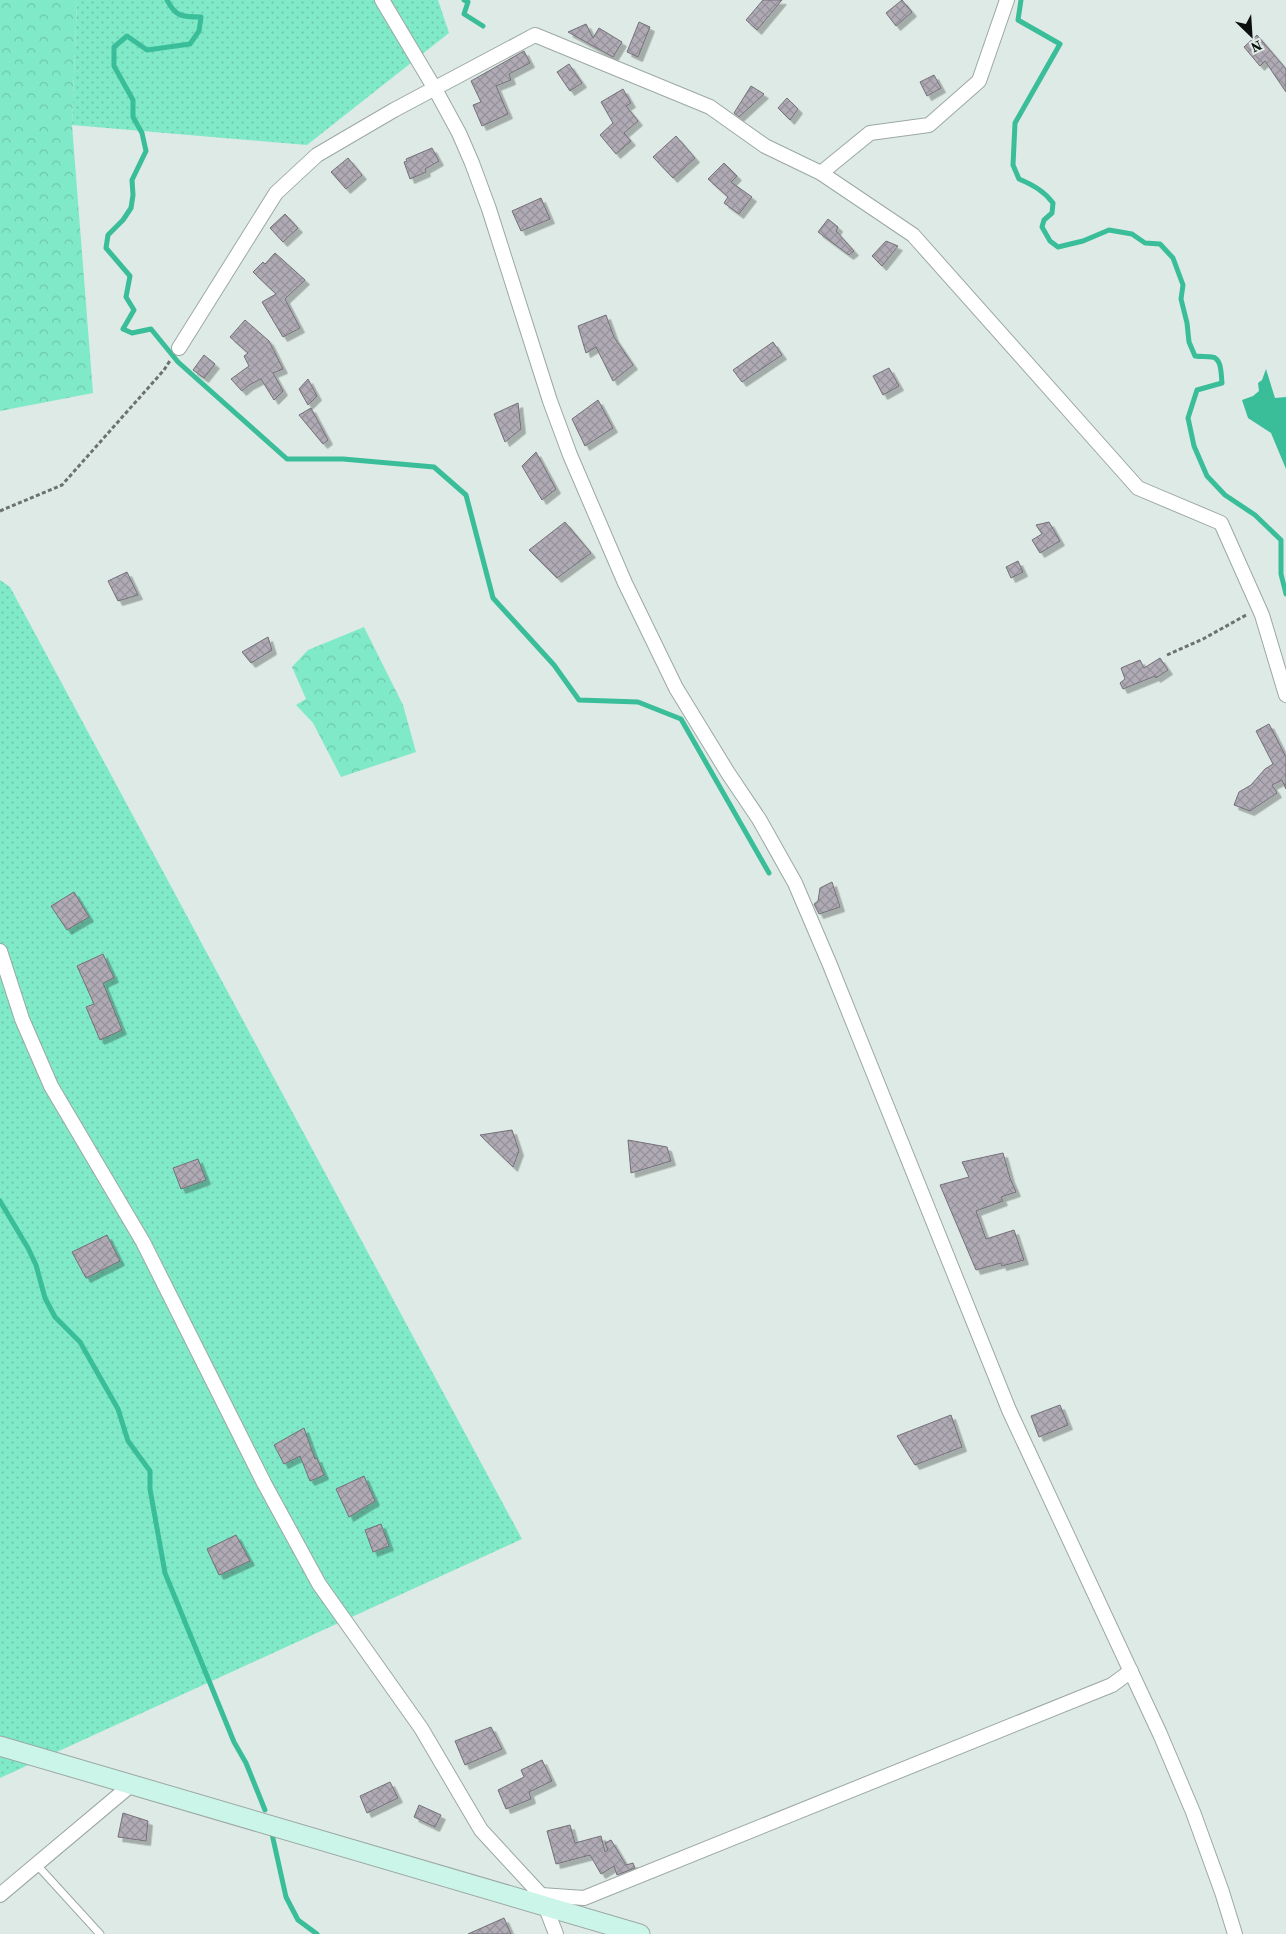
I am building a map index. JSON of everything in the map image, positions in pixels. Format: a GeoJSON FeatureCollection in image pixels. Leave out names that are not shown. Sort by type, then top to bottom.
{"type":"FeatureCollection","features":[{"type":"Feature","properties":{"kind":"street"},"geometry":{"type":"LineString","coordinates":[[382,0],[435,89],[459,133],[472,163],[489,209],[550,401],[570,455],[625,583],[676,688],[728,773],[759,819],[795,883],[1013,1417],[1160,1734],[1193,1812],[1235,1934]]}},
{"type":"Feature","properties":{"kind":"street"},"geometry":{"type":"LineString","coordinates":[[821,173],[870,134],[929,125],[979,81],[1007,0]]}},
{"type":"Feature","properties":{"kind":"street"},"geometry":{"type":"LineString","coordinates":[[179,348],[276,193],[317,154],[535,34],[710,107],[765,146],[821,173],[913,235],[1138,488],[1221,523],[1260,608],[1286,695]]}},
{"type":"Feature","properties":{"kind":"street"},"geometry":{"type":"LineString","coordinates":[[0,952],[22,1019],[51,1086],[143,1242],[264,1483],[319,1584],[421,1728],[481,1830],[544,1901],[556,1934]]}},
{"type":"Feature","properties":{"kind":"street"},"geometry":{"type":"LineString","coordinates":[[544,1901],[584,1898],[1112,1685],[1130,1672]]}},
{"type":"Feature","properties":{"kind":"street"},"geometry":{"type":"LineString","coordinates":[[0,1746],[131,1785],[544,1901],[640,1934]]}},
{"type":"Feature","properties":{"kind":"street"},"geometry":{"type":"LineString","coordinates":[[0,1895],[131,1785]]}},
{"type":"Feature","properties":{"kind":"lane"},"geometry":{"type":"LineString","coordinates":[[38,1865],[100,1934]]}},
{"type":"Feature","properties":{"kind":"path"},"geometry":{"type":"LineString","coordinates":[[0,511],[62,486],[164,370]]}},
{"type":"Feature","properties":{"kind":"path"},"geometry":{"type":"LineString","coordinates":[[1167,655],[1260,608]]}},
{"type":"Feature","properties":{"kind":"green space"},"geometry":{"type":"Polygon","coordinates":[[[0,0],[77,0],[72,125],[93,393],[0,411],[0,0]]]}},
{"type":"Feature","properties":{"kind":"green space"},"geometry":{"type":"Polygon","coordinates":[[[77,0],[438,0],[449,33],[307,145],[72,125],[77,0]]]}},
{"type":"Feature","properties":{"kind":"green space"},"geometry":{"type":"Polygon","coordinates":[[[0,580],[10,587],[522,1539],[0,1778],[0,580]]]}},
{"type":"Feature","properties":{"kind":"green space"},"geometry":{"type":"Polygon","coordinates":[[[364,627],[403,705],[416,752],[341,777],[313,723],[296,705],[306,699],[292,667],[308,650],[364,627]]]}},
{"type":"Feature","properties":{"kind":"shaded area"},"geometry":{"type":"Polygon","coordinates":[[[1266,369],[1275,398],[1286,397],[1286,469],[1271,433],[1248,418],[1242,400],[1253,396],[1259,391],[1258,383],[1262,380],[1266,369]]]}},
{"type":"Feature","properties":{"kind":"building"},"geometry":{"type":"Polygon","coordinates":[[[763,0],[782,0],[757,30],[746,20],[763,0]]]}},
{"type":"Feature","properties":{"kind":"building"},"geometry":{"type":"Polygon","coordinates":[[[902,0],[912,12],[896,26],[886,13],[902,0]]]}},
{"type":"Feature","properties":{"kind":"building"},"geometry":{"type":"Polygon","coordinates":[[[639,22],[650,27],[638,57],[627,52],[639,22]]]}},
{"type":"Feature","properties":{"kind":"building"},"geometry":{"type":"Polygon","coordinates":[[[586,24],[593,38],[599,28],[622,42],[613,57],[568,32],[586,24]]]}},
{"type":"Feature","properties":{"kind":"building"},"geometry":{"type":"Polygon","coordinates":[[[1257,35],[1286,69],[1286,92],[1265,61],[1260,66],[1244,47],[1257,35]]]}},
{"type":"Feature","properties":{"kind":"building"},"geometry":{"type":"Polygon","coordinates":[[[524,51],[530,63],[509,74],[511,80],[496,86],[508,114],[482,126],[473,105],[481,102],[471,81],[524,51]]]}},
{"type":"Feature","properties":{"kind":"building"},"geometry":{"type":"Polygon","coordinates":[[[569,64],[582,83],[570,91],[557,72],[569,64]]]}},
{"type":"Feature","properties":{"kind":"building"},"geometry":{"type":"Polygon","coordinates":[[[934,75],[941,88],[927,96],[920,82],[934,75]]]}},
{"type":"Feature","properties":{"kind":"building"},"geometry":{"type":"Polygon","coordinates":[[[751,86],[764,94],[739,117],[734,113],[751,86]]]}},
{"type":"Feature","properties":{"kind":"building"},"geometry":{"type":"Polygon","coordinates":[[[623,89],[631,103],[626,106],[638,121],[624,133],[631,141],[616,154],[600,135],[613,123],[601,102],[623,89]]]}},
{"type":"Feature","properties":{"kind":"building"},"geometry":{"type":"Polygon","coordinates":[[[787,98],[798,109],[790,120],[778,108],[787,98]]]}},
{"type":"Feature","properties":{"kind":"building"},"geometry":{"type":"Polygon","coordinates":[[[676,136],[695,158],[673,178],[653,157],[676,136]]]}},
{"type":"Feature","properties":{"kind":"building"},"geometry":{"type":"Polygon","coordinates":[[[432,148],[439,161],[425,169],[426,172],[410,179],[404,162],[407,161],[406,159],[432,148]]]}},
{"type":"Feature","properties":{"kind":"building"},"geometry":{"type":"Polygon","coordinates":[[[348,158],[362,175],[346,189],[331,172],[348,158]]]}},
{"type":"Feature","properties":{"kind":"building"},"geometry":{"type":"Polygon","coordinates":[[[724,163],[737,176],[731,182],[752,197],[739,214],[724,203],[728,197],[708,179],[724,163]]]}},
{"type":"Feature","properties":{"kind":"building"},"geometry":{"type":"Polygon","coordinates":[[[541,198],[550,219],[521,231],[512,211],[541,198]]]}},
{"type":"Feature","properties":{"kind":"building"},"geometry":{"type":"Polygon","coordinates":[[[285,214],[298,228],[283,242],[270,228],[285,214]]]}},
{"type":"Feature","properties":{"kind":"building"},"geometry":{"type":"Polygon","coordinates":[[[828,219],[838,227],[836,231],[854,251],[849,255],[818,232],[828,219]]]}},
{"type":"Feature","properties":{"kind":"building"},"geometry":{"type":"Polygon","coordinates":[[[886,241],[898,246],[882,266],[872,256],[886,241]]]}},
{"type":"Feature","properties":{"kind":"building"},"geometry":{"type":"Polygon","coordinates":[[[275,253],[305,280],[285,299],[300,328],[283,337],[262,302],[276,294],[253,272],[263,262],[265,264],[275,253]]]}},
{"type":"Feature","properties":{"kind":"building"},"geometry":{"type":"Polygon","coordinates":[[[606,315],[614,337],[633,365],[613,381],[596,347],[586,353],[578,326],[606,315]]]}},
{"type":"Feature","properties":{"kind":"building"},"geometry":{"type":"Polygon","coordinates":[[[245,320],[269,341],[283,369],[273,373],[283,391],[274,400],[261,379],[242,391],[231,379],[249,366],[244,356],[248,353],[230,337],[245,320]]]}},
{"type":"Feature","properties":{"kind":"building"},"geometry":{"type":"Polygon","coordinates":[[[773,342],[782,355],[742,382],[733,370],[773,342]]]}},
{"type":"Feature","properties":{"kind":"building"},"geometry":{"type":"Polygon","coordinates":[[[204,355],[215,364],[204,378],[193,370],[204,355]]]}},
{"type":"Feature","properties":{"kind":"building"},"geometry":{"type":"Polygon","coordinates":[[[889,368],[899,386],[883,395],[873,376],[889,368]]]}},
{"type":"Feature","properties":{"kind":"building"},"geometry":{"type":"Polygon","coordinates":[[[308,379],[317,396],[308,405],[299,389],[308,379]]]}},
{"type":"Feature","properties":{"kind":"building"},"geometry":{"type":"Polygon","coordinates":[[[598,400],[613,428],[585,446],[572,419],[598,400]]]}},
{"type":"Feature","properties":{"kind":"building"},"geometry":{"type":"Polygon","coordinates":[[[518,403],[521,429],[505,442],[494,414],[518,403]]]}},
{"type":"Feature","properties":{"kind":"building"},"geometry":{"type":"Polygon","coordinates":[[[311,408],[328,440],[323,444],[299,415],[311,408]]]}},
{"type":"Feature","properties":{"kind":"building"},"geometry":{"type":"Polygon","coordinates":[[[536,452],[556,489],[542,500],[522,466],[536,452]]]}},
{"type":"Feature","properties":{"kind":"building"},"geometry":{"type":"Polygon","coordinates":[[[565,522],[591,553],[557,578],[529,550],[565,522]]]}},
{"type":"Feature","properties":{"kind":"building"},"geometry":{"type":"Polygon","coordinates":[[[1049,522],[1060,541],[1040,553],[1032,540],[1042,534],[1036,525],[1049,522]]]}},
{"type":"Feature","properties":{"kind":"building"},"geometry":{"type":"Polygon","coordinates":[[[1018,561],[1023,572],[1011,578],[1006,567],[1018,561]]]}},
{"type":"Feature","properties":{"kind":"building"},"geometry":{"type":"Polygon","coordinates":[[[127,572],[138,595],[118,601],[108,581],[127,572]]]}},
{"type":"Feature","properties":{"kind":"building"},"geometry":{"type":"Polygon","coordinates":[[[268,637],[272,650],[251,663],[242,652],[268,637]]]}},
{"type":"Feature","properties":{"kind":"building"},"geometry":{"type":"Polygon","coordinates":[[[1160,658],[1168,670],[1156,678],[1155,676],[1123,689],[1120,683],[1125,679],[1121,668],[1140,660],[1144,668],[1160,658]]]}},
{"type":"Feature","properties":{"kind":"building"},"geometry":{"type":"Polygon","coordinates":[[[1269,724],[1286,757],[1286,789],[1282,780],[1272,785],[1277,793],[1250,811],[1234,805],[1239,792],[1251,785],[1265,769],[1273,764],[1256,731],[1269,724]]]}},
{"type":"Feature","properties":{"kind":"building"},"geometry":{"type":"Polygon","coordinates":[[[832,882],[840,907],[819,914],[814,904],[818,901],[820,888],[832,882]]]}},
{"type":"Feature","properties":{"kind":"building"},"geometry":{"type":"Polygon","coordinates":[[[74,892],[89,917],[67,930],[51,906],[74,892]]]}},
{"type":"Feature","properties":{"kind":"building"},"geometry":{"type":"Polygon","coordinates":[[[103,954],[114,978],[103,983],[122,1030],[100,1040],[86,1007],[94,1004],[77,966],[103,954]]]}},
{"type":"Feature","properties":{"kind":"building"},"geometry":{"type":"Polygon","coordinates":[[[512,1130],[519,1151],[513,1167],[480,1135],[512,1130]]]}},
{"type":"Feature","properties":{"kind":"building"},"geometry":{"type":"Polygon","coordinates":[[[628,1140],[667,1147],[671,1161],[631,1173],[628,1140]]]}},
{"type":"Feature","properties":{"kind":"building"},"geometry":{"type":"Polygon","coordinates":[[[1003,1153],[1016,1192],[1001,1197],[1003,1201],[976,1211],[986,1239],[1014,1230],[1024,1260],[1002,1266],[1001,1263],[976,1270],[940,1185],[969,1177],[962,1162],[1003,1153]]]}},
{"type":"Feature","properties":{"kind":"building"},"geometry":{"type":"Polygon","coordinates":[[[198,1159],[206,1180],[181,1189],[173,1168],[198,1159]]]}},
{"type":"Feature","properties":{"kind":"building"},"geometry":{"type":"Polygon","coordinates":[[[107,1235],[120,1261],[86,1278],[72,1252],[107,1235]]]}},
{"type":"Feature","properties":{"kind":"building"},"geometry":{"type":"Polygon","coordinates":[[[1060,1405],[1068,1425],[1039,1437],[1031,1416],[1060,1405]]]}},
{"type":"Feature","properties":{"kind":"building"},"geometry":{"type":"Polygon","coordinates":[[[951,1415],[962,1447],[915,1465],[897,1436],[951,1415]]]}},
{"type":"Feature","properties":{"kind":"building"},"geometry":{"type":"Polygon","coordinates":[[[304,1428],[315,1459],[317,1458],[324,1475],[310,1481],[300,1456],[284,1464],[274,1445],[304,1428]]]}},
{"type":"Feature","properties":{"kind":"building"},"geometry":{"type":"Polygon","coordinates":[[[364,1476],[375,1501],[349,1517],[336,1489],[364,1476]]]}},
{"type":"Feature","properties":{"kind":"building"},"geometry":{"type":"Polygon","coordinates":[[[381,1524],[389,1546],[373,1552],[365,1530],[381,1524]]]}},
{"type":"Feature","properties":{"kind":"building"},"geometry":{"type":"Polygon","coordinates":[[[236,1535],[250,1561],[219,1575],[207,1549],[236,1535]]]}},
{"type":"Feature","properties":{"kind":"building"},"geometry":{"type":"Polygon","coordinates":[[[491,1727],[502,1749],[465,1765],[455,1741],[491,1727]]]}},
{"type":"Feature","properties":{"kind":"building"},"geometry":{"type":"Polygon","coordinates":[[[542,1760],[552,1781],[529,1792],[531,1799],[506,1809],[498,1790],[524,1777],[521,1770],[542,1760]]]}},
{"type":"Feature","properties":{"kind":"building"},"geometry":{"type":"Polygon","coordinates":[[[390,1782],[398,1798],[367,1813],[360,1796],[390,1782]]]}},
{"type":"Feature","properties":{"kind":"building"},"geometry":{"type":"Polygon","coordinates":[[[419,1805],[441,1815],[435,1827],[414,1817],[419,1805]]]}},
{"type":"Feature","properties":{"kind":"building"},"geometry":{"type":"Polygon","coordinates":[[[123,1813],[148,1821],[146,1841],[118,1837],[123,1813]]]}},
{"type":"Feature","properties":{"kind":"building"},"geometry":{"type":"Polygon","coordinates":[[[570,1825],[575,1843],[601,1836],[605,1852],[608,1850],[605,1843],[611,1840],[626,1865],[633,1863],[635,1868],[617,1875],[614,1866],[601,1874],[590,1855],[556,1864],[547,1831],[570,1825]]]}},
{"type":"Feature","properties":{"kind":"building"},"geometry":{"type":"Polygon","coordinates":[[[504,1918],[511,1934],[468,1934],[504,1918]]]}},
{"type":"Feature","properties":{"kind":"waterway"},"geometry":{"type":"LineString","coordinates":[[167,0],[173,10],[180,15],[201,17],[199,31],[190,44],[147,50],[127,36],[114,47],[114,66],[133,100],[133,117],[142,133],[146,151],[132,180],[133,195],[131,208],[123,220],[108,235],[106,248],[130,276],[126,297],[134,310],[123,329],[132,333],[151,329],[178,362],[287,459],[343,459],[434,467],[466,495],[493,598],[554,665],[579,700],[638,702],[681,719],[769,873]]}},
{"type":"Feature","properties":{"kind":"waterway"},"geometry":{"type":"LineString","coordinates":[[464,0],[468,2],[464,14],[483,26]]}},
{"type":"Feature","properties":{"kind":"waterway"},"geometry":{"type":"LineString","coordinates":[[1021,0],[1018,20],[1060,44],[1015,123],[1013,165],[1019,179],[1038,189],[1053,203],[1052,213],[1044,220],[1042,227],[1050,241],[1058,247],[1083,241],[1109,230],[1132,234],[1145,243],[1160,244],[1173,258],[1183,285],[1181,299],[1187,323],[1189,342],[1195,356],[1210,357],[1218,360],[1221,372],[1222,383],[1197,390],[1188,418],[1194,446],[1207,476],[1225,495],[1255,515],[1281,540],[1281,574],[1286,594]]}},
{"type":"Feature","properties":{"kind":"waterway"},"geometry":{"type":"LineString","coordinates":[[0,1201],[28,1248],[36,1265],[45,1298],[55,1317],[80,1342],[118,1409],[128,1441],[150,1471],[150,1489],[165,1573],[234,1742],[246,1763],[265,1810]]}},
{"type":"Feature","properties":{"kind":"waterway"},"geometry":{"type":"LineString","coordinates":[[272,1834],[286,1897],[298,1920],[317,1934]]}}]}
